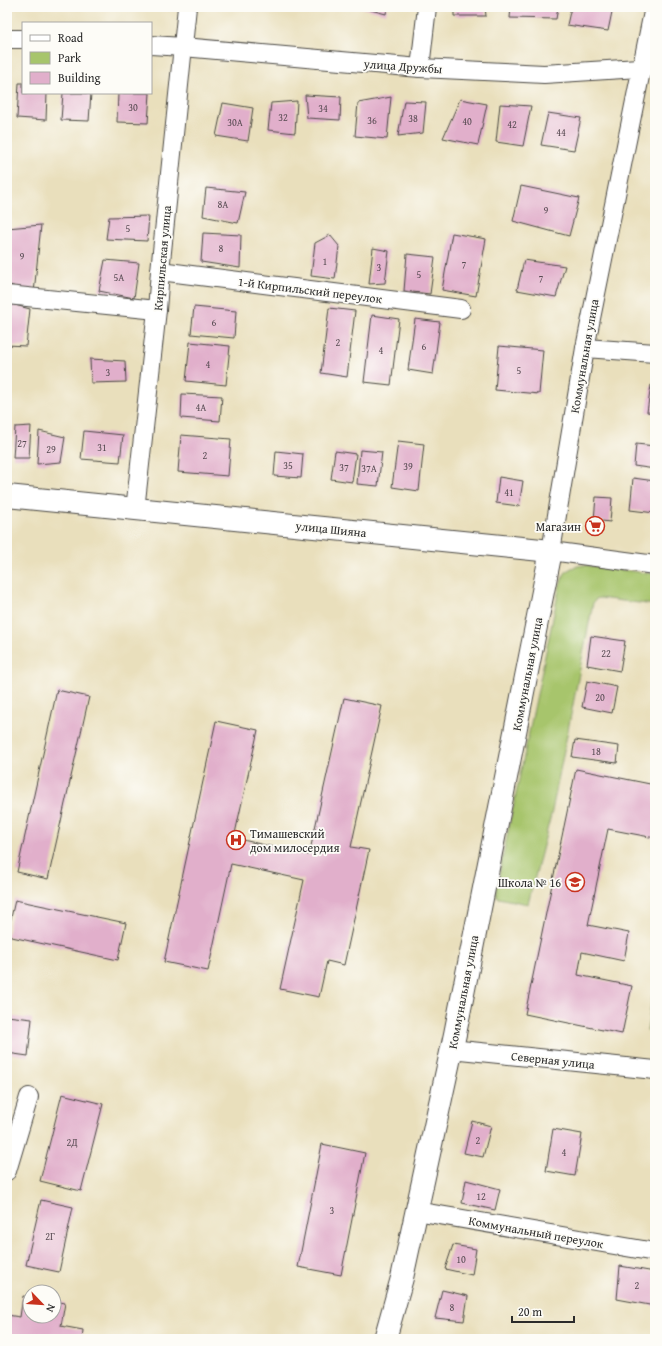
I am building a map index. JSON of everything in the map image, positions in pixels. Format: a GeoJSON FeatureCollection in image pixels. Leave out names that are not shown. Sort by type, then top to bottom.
{"type":"FeatureCollection","features":[{"type":"Feature","properties":{"kind":"main road","name":"улица Шияна"},"geometry":{"type":"LineString","coordinates":[[7,496],[551,551]]}},
{"type":"Feature","properties":{"kind":"main road","name":"Коммунальная улица"},"geometry":{"type":"LineString","coordinates":[[385,1339],[402,1278],[451,1049],[551,551]]}},
{"type":"Feature","properties":{"kind":"street","name":"Кирпильская улица"},"geometry":{"type":"LineString","coordinates":[[135,510],[157,310],[187,7]]}},
{"type":"Feature","properties":{"kind":"street"},"geometry":{"type":"LineString","coordinates":[[420,68],[427,7]]}},
{"type":"Feature","properties":{"kind":"street","name":"Коммунальная улица"},"geometry":{"type":"LineString","coordinates":[[551,551],[584,348],[648,67],[654,7]]}},
{"type":"Feature","properties":{"kind":"street"},"geometry":{"type":"LineString","coordinates":[[7,38],[22,39]]}},
{"type":"Feature","properties":{"kind":"street","name":"улица Дружбы"},"geometry":{"type":"LineString","coordinates":[[152,45],[420,68],[544,74],[648,67]]}},
{"type":"Feature","properties":{"kind":"street","name":"1-й Кирпильский переулок"},"geometry":{"type":"LineString","coordinates":[[160,271],[461,309]]}},
{"type":"Feature","properties":{"kind":"street"},"geometry":{"type":"LineString","coordinates":[[7,295],[157,310]]}},
{"type":"Feature","properties":{"kind":"street"},"geometry":{"type":"LineString","coordinates":[[584,348],[655,353]]}},
{"type":"Feature","properties":{"kind":"street","name":"улица Шияна"},"geometry":{"type":"LineString","coordinates":[[551,551],[655,565]]}},
{"type":"Feature","properties":{"kind":"street","name":"Северная улица"},"geometry":{"type":"LineString","coordinates":[[451,1049],[655,1070]]}},
{"type":"Feature","properties":{"kind":"street"},"geometry":{"type":"LineString","coordinates":[[7,1171],[29,1097]]}},
{"type":"Feature","properties":{"kind":"street","name":"Коммунальный переулок"},"geometry":{"type":"LineString","coordinates":[[416,1211],[655,1252]]}},
{"type":"Feature","properties":{"kind":"green space"},"geometry":{"type":"Polygon","coordinates":[[[583,565],[655,574],[655,605],[599,598],[593,603],[552,811],[528,904],[498,898],[496,895],[496,889],[560,585],[568,570],[583,565]]]}},
{"type":"Feature","properties":{"kind":"green space"},"geometry":{"type":"Polygon","coordinates":[[[655,977],[655,1032],[647,1031],[655,977]]]}},
{"type":"Feature","properties":{"kind":"building"},"geometry":{"type":"Polygon","coordinates":[[[359,7],[387,7],[386,14],[359,7]]]}},
{"type":"Feature","properties":{"kind":"building"},"geometry":{"type":"Polygon","coordinates":[[[454,7],[485,7],[486,16],[454,16],[454,7]]]}},
{"type":"Feature","properties":{"kind":"building"},"geometry":{"type":"Polygon","coordinates":[[[511,7],[558,7],[556,19],[510,18],[511,7]]]}},
{"type":"Feature","properties":{"kind":"building"},"geometry":{"type":"Polygon","coordinates":[[[571,7],[613,7],[608,31],[567,25],[571,7]]]}},
{"type":"Feature","properties":{"kind":"building"},"geometry":{"type":"Polygon","coordinates":[[[19,83],[22,83],[22,94],[47,94],[46,120],[17,118],[19,83]]]}},
{"type":"Feature","properties":{"kind":"building"},"geometry":{"type":"Polygon","coordinates":[[[63,94],[91,94],[89,121],[61,120],[63,94]]]}},
{"type":"Feature","properties":{"kind":"building"},"geometry":{"type":"Polygon","coordinates":[[[118,94],[150,94],[148,123],[117,122],[118,94]]]}},
{"type":"Feature","properties":{"kind":"building"},"geometry":{"type":"Polygon","coordinates":[[[305,95],[341,97],[340,120],[307,118],[305,95]]]}},
{"type":"Feature","properties":{"kind":"building"},"geometry":{"type":"Polygon","coordinates":[[[391,97],[387,139],[355,136],[358,103],[391,97]]]}},
{"type":"Feature","properties":{"kind":"building"},"geometry":{"type":"Polygon","coordinates":[[[460,99],[487,104],[478,145],[443,138],[460,99]]]}},
{"type":"Feature","properties":{"kind":"building"},"geometry":{"type":"Polygon","coordinates":[[[297,101],[295,133],[268,130],[271,103],[297,101]]]}},
{"type":"Feature","properties":{"kind":"building"},"geometry":{"type":"Polygon","coordinates":[[[404,101],[426,102],[423,133],[398,136],[404,101]]]}},
{"type":"Feature","properties":{"kind":"building"},"geometry":{"type":"Polygon","coordinates":[[[223,103],[253,108],[248,141],[216,136],[223,103]]]}},
{"type":"Feature","properties":{"kind":"building"},"geometry":{"type":"Polygon","coordinates":[[[500,104],[531,106],[523,146],[496,142],[500,104]]]}},
{"type":"Feature","properties":{"kind":"building"},"geometry":{"type":"Polygon","coordinates":[[[548,113],[581,118],[574,150],[541,145],[548,113]]]}},
{"type":"Feature","properties":{"kind":"building"},"geometry":{"type":"Polygon","coordinates":[[[521,186],[579,198],[569,236],[513,221],[521,186]]]}},
{"type":"Feature","properties":{"kind":"building"},"geometry":{"type":"Polygon","coordinates":[[[206,188],[245,192],[238,223],[203,216],[206,188]]]}},
{"type":"Feature","properties":{"kind":"building"},"geometry":{"type":"Polygon","coordinates":[[[149,216],[147,241],[106,239],[109,217],[149,216]]]}},
{"type":"Feature","properties":{"kind":"building"},"geometry":{"type":"Polygon","coordinates":[[[41,225],[34,293],[7,284],[7,228],[41,225]]]}},
{"type":"Feature","properties":{"kind":"building"},"geometry":{"type":"Polygon","coordinates":[[[203,233],[241,235],[240,268],[201,262],[203,233]]]}},
{"type":"Feature","properties":{"kind":"building"},"geometry":{"type":"Polygon","coordinates":[[[452,233],[486,239],[476,296],[442,290],[452,233]]]}},
{"type":"Feature","properties":{"kind":"building"},"geometry":{"type":"Polygon","coordinates":[[[330,235],[339,246],[335,279],[311,276],[315,243],[330,235]]]}},
{"type":"Feature","properties":{"kind":"building"},"geometry":{"type":"Polygon","coordinates":[[[373,248],[389,251],[385,283],[369,284],[373,248]]]}},
{"type":"Feature","properties":{"kind":"building"},"geometry":{"type":"Polygon","coordinates":[[[407,254],[435,257],[430,294],[404,291],[407,254]]]}},
{"type":"Feature","properties":{"kind":"building"},"geometry":{"type":"Polygon","coordinates":[[[105,260],[139,263],[134,298],[99,291],[105,260]]]}},
{"type":"Feature","properties":{"kind":"building"},"geometry":{"type":"Polygon","coordinates":[[[524,260],[565,266],[556,297],[517,290],[524,260]]]}},
{"type":"Feature","properties":{"kind":"building"},"geometry":{"type":"Polygon","coordinates":[[[7,303],[30,309],[26,346],[7,345],[7,303]]]}},
{"type":"Feature","properties":{"kind":"building"},"geometry":{"type":"Polygon","coordinates":[[[194,307],[236,311],[234,338],[191,334],[194,307]]]}},
{"type":"Feature","properties":{"kind":"building"},"geometry":{"type":"Polygon","coordinates":[[[329,308],[355,311],[347,377],[321,373],[329,308]]]}},
{"type":"Feature","properties":{"kind":"building"},"geometry":{"type":"Polygon","coordinates":[[[372,315],[399,319],[391,385],[364,382],[372,315]]]}},
{"type":"Feature","properties":{"kind":"building"},"geometry":{"type":"Polygon","coordinates":[[[415,319],[440,322],[433,374],[408,370],[415,319]]]}},
{"type":"Feature","properties":{"kind":"building"},"geometry":{"type":"Polygon","coordinates":[[[190,342],[230,346],[226,385],[186,381],[190,342]]]}},
{"type":"Feature","properties":{"kind":"building"},"geometry":{"type":"Polygon","coordinates":[[[499,346],[543,350],[539,394],[495,390],[499,346]]]}},
{"type":"Feature","properties":{"kind":"building"},"geometry":{"type":"Polygon","coordinates":[[[90,359],[125,361],[126,382],[91,383],[90,359]]]}},
{"type":"Feature","properties":{"kind":"building"},"geometry":{"type":"Polygon","coordinates":[[[651,385],[655,385],[655,413],[647,412],[651,385]]]}},
{"type":"Feature","properties":{"kind":"building"},"geometry":{"type":"Polygon","coordinates":[[[182,394],[222,396],[220,421],[181,418],[182,394]]]}},
{"type":"Feature","properties":{"kind":"building"},"geometry":{"type":"Polygon","coordinates":[[[31,426],[29,458],[13,458],[15,427],[31,426]]]}},
{"type":"Feature","properties":{"kind":"building"},"geometry":{"type":"Polygon","coordinates":[[[39,431],[65,437],[61,462],[37,464],[39,431]]]}},
{"type":"Feature","properties":{"kind":"building"},"geometry":{"type":"Polygon","coordinates":[[[84,431],[123,435],[120,462],[81,459],[84,431]]]}},
{"type":"Feature","properties":{"kind":"building"},"geometry":{"type":"Polygon","coordinates":[[[181,435],[231,439],[228,476],[178,472],[181,435]]]}},
{"type":"Feature","properties":{"kind":"building"},"geometry":{"type":"Polygon","coordinates":[[[398,441],[424,444],[419,491],[392,487],[398,441]]]}},
{"type":"Feature","properties":{"kind":"building"},"geometry":{"type":"Polygon","coordinates":[[[636,444],[655,446],[655,469],[634,466],[636,444]]]}},
{"type":"Feature","properties":{"kind":"building"},"geometry":{"type":"Polygon","coordinates":[[[360,450],[382,452],[378,486],[357,484],[360,450]]]}},
{"type":"Feature","properties":{"kind":"building"},"geometry":{"type":"Polygon","coordinates":[[[276,451],[303,454],[301,478],[274,476],[276,451]]]}},
{"type":"Feature","properties":{"kind":"building"},"geometry":{"type":"Polygon","coordinates":[[[335,451],[356,454],[352,482],[331,479],[335,451]]]}},
{"type":"Feature","properties":{"kind":"building"},"geometry":{"type":"Polygon","coordinates":[[[499,477],[523,481],[519,506],[496,503],[499,477]]]}},
{"type":"Feature","properties":{"kind":"building"},"geometry":{"type":"Polygon","coordinates":[[[633,478],[655,481],[655,513],[630,510],[633,478]]]}},
{"type":"Feature","properties":{"kind":"building"},"geometry":{"type":"Polygon","coordinates":[[[596,497],[612,498],[610,522],[594,520],[596,497]]]}},
{"type":"Feature","properties":{"kind":"building"},"geometry":{"type":"Polygon","coordinates":[[[591,636],[625,641],[620,671],[587,665],[591,636]]]}},
{"type":"Feature","properties":{"kind":"building"},"geometry":{"type":"Polygon","coordinates":[[[587,681],[617,687],[612,713],[582,707],[587,681]]]}},
{"type":"Feature","properties":{"kind":"building"},"geometry":{"type":"Polygon","coordinates":[[[57,690],[89,697],[48,879],[17,872],[57,690]]]}},
{"type":"Feature","properties":{"kind":"building"},"geometry":{"type":"Polygon","coordinates":[[[344,698],[382,706],[351,847],[369,850],[344,965],[327,961],[319,997],[280,989],[304,880],[231,864],[208,971],[164,962],[216,721],[258,730],[234,838],[309,855],[344,698]]]}},
{"type":"Feature","properties":{"kind":"building"},"geometry":{"type":"Polygon","coordinates":[[[575,740],[619,746],[617,763],[572,757],[575,740]]]}},
{"type":"Feature","properties":{"kind":"building","name":"Школа № 16"},"geometry":{"type":"Polygon","coordinates":[[[576,769],[655,785],[655,838],[608,829],[588,925],[629,933],[624,961],[582,952],[578,975],[632,986],[622,1034],[525,1014],[576,769]]]}},
{"type":"Feature","properties":{"kind":"building"},"geometry":{"type":"Polygon","coordinates":[[[15,900],[126,923],[118,960],[7,936],[15,900]]]}},
{"type":"Feature","properties":{"kind":"building"},"geometry":{"type":"Polygon","coordinates":[[[7,1016],[32,1019],[28,1056],[7,1053],[7,1016]]]}},
{"type":"Feature","properties":{"kind":"building"},"geometry":{"type":"Polygon","coordinates":[[[62,1094],[103,1104],[81,1191],[40,1181],[62,1094]]]}},
{"type":"Feature","properties":{"kind":"building"},"geometry":{"type":"Polygon","coordinates":[[[472,1121],[491,1126],[483,1157],[464,1153],[472,1121]]]}},
{"type":"Feature","properties":{"kind":"building"},"geometry":{"type":"Polygon","coordinates":[[[553,1129],[582,1134],[575,1176],[546,1171],[553,1129]]]}},
{"type":"Feature","properties":{"kind":"building"},"geometry":{"type":"Polygon","coordinates":[[[322,1144],[365,1153],[341,1275],[298,1267],[322,1144]]]}},
{"type":"Feature","properties":{"kind":"building"},"geometry":{"type":"Polygon","coordinates":[[[466,1180],[500,1189],[495,1210],[462,1203],[466,1180]]]}},
{"type":"Feature","properties":{"kind":"building"},"geometry":{"type":"Polygon","coordinates":[[[41,1200],[73,1207],[59,1272],[26,1265],[41,1200]]]}},
{"type":"Feature","properties":{"kind":"building"},"geometry":{"type":"Polygon","coordinates":[[[453,1245],[476,1249],[472,1275],[445,1269],[453,1245]]]}},
{"type":"Feature","properties":{"kind":"building"},"geometry":{"type":"Polygon","coordinates":[[[620,1266],[655,1272],[655,1306],[617,1299],[620,1266]]]}},
{"type":"Feature","properties":{"kind":"building"},"geometry":{"type":"Polygon","coordinates":[[[442,1290],[468,1296],[464,1321],[435,1318],[442,1290]]]}},
{"type":"Feature","properties":{"kind":"building"},"geometry":{"type":"Polygon","coordinates":[[[62,1302],[65,1303],[62,1320],[62,1302]]]}},
{"type":"Feature","properties":{"kind":"building"},"geometry":{"type":"Polygon","coordinates":[[[22,1303],[22,1324],[61,1324],[61,1326],[83,1330],[82,1339],[7,1339],[7,1315],[20,1317],[22,1303]]]}},
{"type":"Feature","properties":{"kind":"place","name":"Магазин"},"geometry":{"type":"Point","coordinates":[595,526]}},
{"type":"Feature","properties":{"kind":"place","name":"Тимашевский дом милосердия"},"geometry":{"type":"Point","coordinates":[236,840]}},
{"type":"Feature","properties":{"kind":"place","name":"Школа № 16"},"geometry":{"type":"Point","coordinates":[575,882]}}]}
